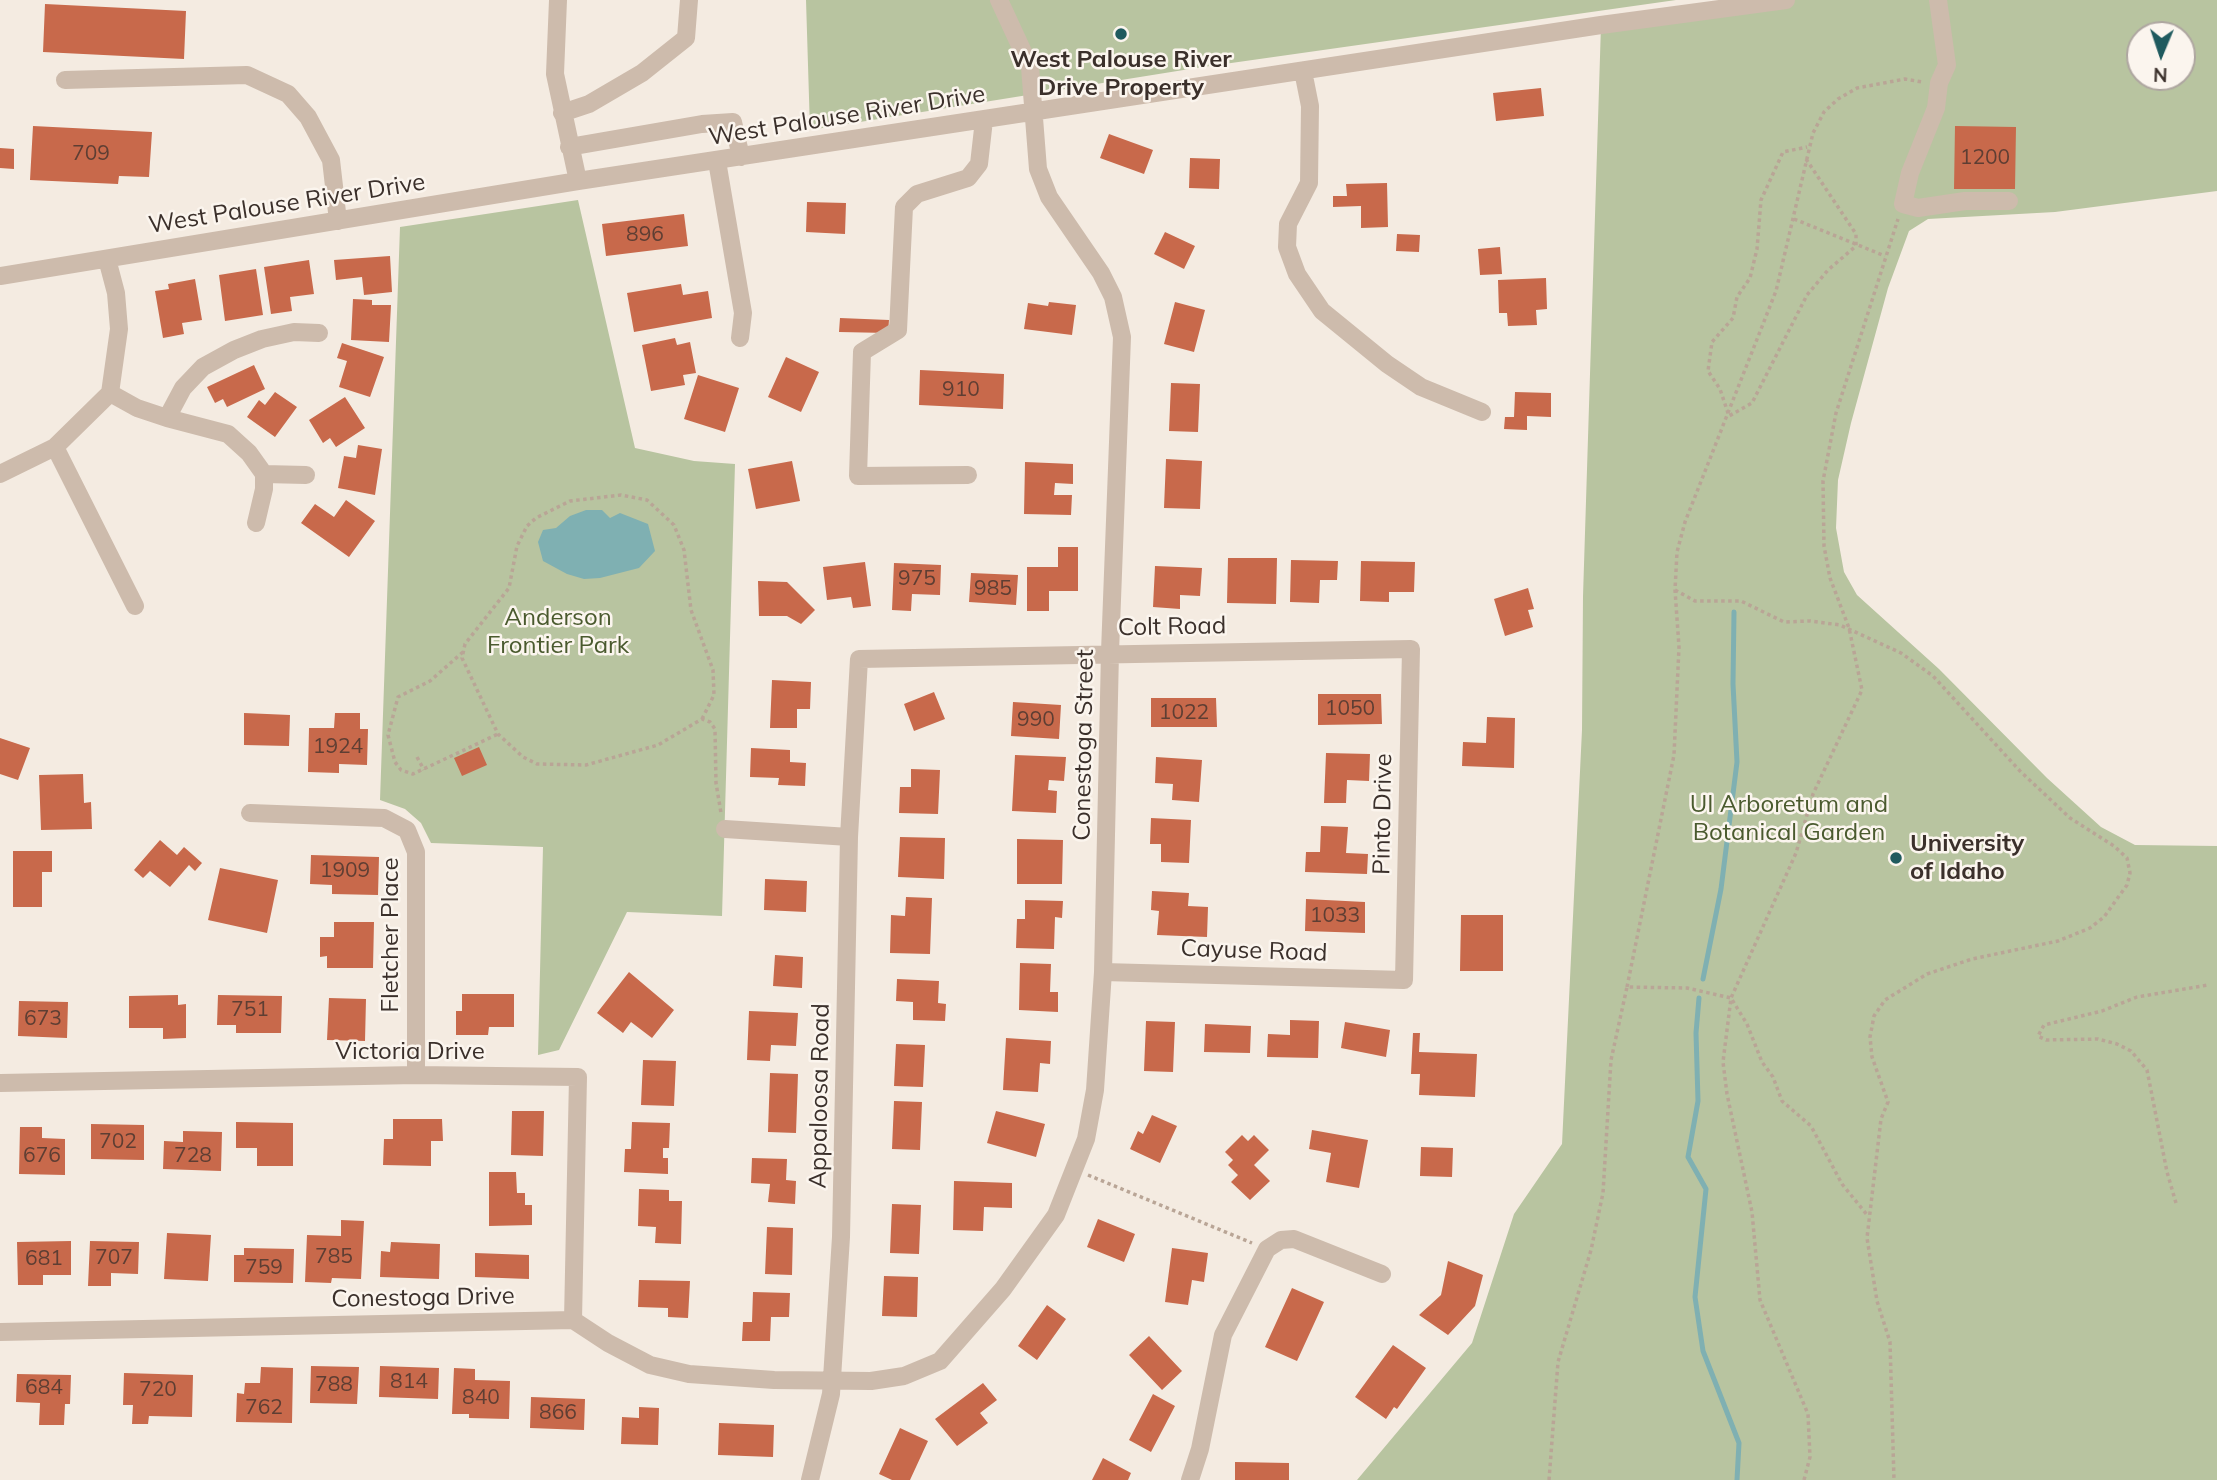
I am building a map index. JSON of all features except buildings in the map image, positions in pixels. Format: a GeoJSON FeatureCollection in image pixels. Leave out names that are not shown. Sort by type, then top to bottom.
{"type":"FeatureCollection","features":[{"type":"Feature","properties":{"kind":"street"},"geometry":{"type":"LineString","coordinates":[[558,0],[555,74],[578,181]]}},
{"type":"Feature","properties":{"kind":"street"},"geometry":{"type":"LineString","coordinates":[[562,113],[589,104],[642,73],[685,38],[689,0]]}},
{"type":"Feature","properties":{"kind":"street","name":"Conestoga Street"},"geometry":{"type":"LineString","coordinates":[[832,1380],[871,1381],[904,1376],[940,1362],[1003,1289],[1049,1225],[1076,1170],[1086,1139],[1095,1090],[1103,972],[1110,652],[1122,337],[1113,297],[1101,273],[1049,197],[1038,169],[1030,67],[999,0]]}},
{"type":"Feature","properties":{"kind":"street","name":"West Palouse River Drive"},"geometry":{"type":"LineString","coordinates":[[0,276],[578,181],[1786,0]]}},
{"type":"Feature","properties":{"kind":"street"},"geometry":{"type":"LineString","coordinates":[[1938,0],[1947,65],[1940,83],[1936,108],[1910,173],[1903,204],[1918,208],[1965,201],[2009,201]]}},
{"type":"Feature","properties":{"kind":"street"},"geometry":{"type":"LineString","coordinates":[[1303,71],[1310,106],[1309,183],[1288,224],[1287,247],[1297,274],[1322,311],[1387,364],[1421,387],[1482,412]]}},
{"type":"Feature","properties":{"kind":"street"},"geometry":{"type":"LineString","coordinates":[[65,80],[247,75],[288,94],[309,117],[331,160],[338,220]]}},
{"type":"Feature","properties":{"kind":"street"},"geometry":{"type":"LineString","coordinates":[[968,475],[858,476],[862,352],[898,330],[904,207],[917,194],[968,178],[979,164],[984,120]]}},
{"type":"Feature","properties":{"kind":"street"},"geometry":{"type":"LineString","coordinates":[[569,147],[702,124],[733,122],[741,157]]}},
{"type":"Feature","properties":{"kind":"street"},"geometry":{"type":"LineString","coordinates":[[717,161],[743,313],[740,338]]}},
{"type":"Feature","properties":{"kind":"street"},"geometry":{"type":"LineString","coordinates":[[0,474],[55,447],[110,393],[119,329],[116,293],[107,259]]}},
{"type":"Feature","properties":{"kind":"street"},"geometry":{"type":"LineString","coordinates":[[167,418],[183,388],[198,373],[234,350],[262,339],[294,332],[319,333]]}},
{"type":"Feature","properties":{"kind":"street"},"geometry":{"type":"LineString","coordinates":[[110,393],[137,408],[228,434],[249,453],[264,474],[264,489],[256,523]]}},
{"type":"Feature","properties":{"kind":"street"},"geometry":{"type":"LineString","coordinates":[[55,447],[135,606]]}},
{"type":"Feature","properties":{"kind":"street"},"geometry":{"type":"LineString","coordinates":[[264,474],[306,475]]}},
{"type":"Feature","properties":{"kind":"street","name":"Colt Road"},"geometry":{"type":"LineString","coordinates":[[856,711],[859,659],[1110,652],[1411,649]]}},
{"type":"Feature","properties":{"kind":"street","name":"Pinto Drive"},"geometry":{"type":"LineString","coordinates":[[1404,980],[1411,649]]}},
{"type":"Feature","properties":{"kind":"street","name":"Appaloosa Road"},"geometry":{"type":"LineString","coordinates":[[810,1480],[832,1380],[841,1237],[849,837],[856,711]]}},
{"type":"Feature","properties":{"kind":"street","name":"Fletcher Place"},"geometry":{"type":"LineString","coordinates":[[250,813],[384,818],[407,830],[416,852],[416,1075]]}},
{"type":"Feature","properties":{"kind":"street"},"geometry":{"type":"LineString","coordinates":[[725,829],[849,837]]}},
{"type":"Feature","properties":{"kind":"street","name":"Cayuse Road"},"geometry":{"type":"LineString","coordinates":[[1103,972],[1404,980]]}},
{"type":"Feature","properties":{"kind":"street","name":"Victoria Drive"},"geometry":{"type":"LineString","coordinates":[[0,1083],[416,1075],[578,1077],[573,1320]]}},
{"type":"Feature","properties":{"kind":"street"},"geometry":{"type":"LineString","coordinates":[[1190,1480],[1200,1449],[1223,1335],[1267,1249],[1281,1240],[1294,1239],[1382,1275]]}},
{"type":"Feature","properties":{"kind":"street"},"geometry":{"type":"LineString","coordinates":[[573,1320],[608,1343],[650,1365],[689,1374],[832,1380]]}},
{"type":"Feature","properties":{"kind":"street","name":"Conestoga Drive"},"geometry":{"type":"LineString","coordinates":[[0,1332],[573,1320]]}},
{"type":"Feature","properties":{"kind":"path"},"geometry":{"type":"LineString","coordinates":[[1549,1480],[1558,1362],[1585,1274],[1603,1193],[1611,1060],[1674,755],[1679,648],[1675,590],[1677,552],[1685,522],[1776,291],[1794,219],[1807,147],[1824,112],[1838,99],[1857,88],[1905,79],[1940,83]]}},
{"type":"Feature","properties":{"kind":"path"},"geometry":{"type":"LineString","coordinates":[[1729,416],[1720,389],[1709,371],[1712,342],[1733,318],[1737,297],[1750,278],[1757,249],[1761,200],[1783,152],[1807,147]]}},
{"type":"Feature","properties":{"kind":"path"},"geometry":{"type":"LineString","coordinates":[[1729,416],[1752,404],[1807,295],[1828,270],[1856,246],[1856,234],[1806,158]]}},
{"type":"Feature","properties":{"kind":"path"},"geometry":{"type":"LineString","coordinates":[[1804,1480],[1810,1457],[1808,1414],[1760,1300],[1752,1212],[1727,1094],[1723,1062],[1731,998],[1796,853],[1813,793],[1861,690],[1849,628],[1830,578],[1824,546],[1823,481],[1836,413],[1903,204]]}},
{"type":"Feature","properties":{"kind":"path"},"geometry":{"type":"LineString","coordinates":[[1794,219],[1885,256]]}},
{"type":"Feature","properties":{"kind":"path"},"geometry":{"type":"LineString","coordinates":[[621,495],[647,500],[666,515],[680,536],[691,610],[710,656],[715,683],[711,707],[702,719],[691,723],[659,746],[586,765],[537,764],[523,757],[498,734],[464,668],[463,652],[465,644],[509,588],[517,546],[527,526],[536,518],[570,501],[594,496],[621,495]]}},
{"type":"Feature","properties":{"kind":"path"},"geometry":{"type":"LineString","coordinates":[[1675,590],[1695,601],[1741,601],[1784,622],[1810,621],[1849,628],[1867,639],[1901,653],[1933,676],[2020,771],[2070,818],[2127,858],[2130,873],[2127,885],[2104,917],[2077,935],[1972,960],[1927,974],[1885,1000],[1874,1016],[1870,1037],[1875,1069],[1888,1102],[1881,1119],[1876,1183],[1868,1216],[1870,1263],[1880,1317],[1890,1342],[1894,1480]]}},
{"type":"Feature","properties":{"kind":"path"},"geometry":{"type":"LineString","coordinates":[[463,652],[430,681],[398,697],[390,719],[388,735],[395,762],[401,770],[413,774],[498,734]]}},
{"type":"Feature","properties":{"kind":"path"},"geometry":{"type":"LineString","coordinates":[[702,719],[710,722],[715,729],[716,783],[725,829]]}},
{"type":"Feature","properties":{"kind":"path"},"geometry":{"type":"LineString","coordinates":[[417,757],[424,770]]}},
{"type":"Feature","properties":{"kind":"path"},"geometry":{"type":"LineString","coordinates":[[2176,1203],[2167,1172],[2147,1070],[2139,1060],[2131,1051],[2105,1040],[2046,1040],[2038,1035],[2044,1025],[2102,1011],[2137,997],[2208,985]]}},
{"type":"Feature","properties":{"kind":"path"},"geometry":{"type":"LineString","coordinates":[[1627,987],[1687,988],[1731,998],[1747,1024],[1782,1101],[1811,1126],[1842,1184],[1868,1216]]}},
{"type":"Feature","properties":{"kind":"path"},"geometry":{"type":"LineString","coordinates":[[1076,1170],[1267,1249]]}},
{"type":"Feature","properties":{"kind":"green space","name":"West Palouse River Drive Property"},"geometry":{"type":"Polygon","coordinates":[[[806,0],[1676,0],[1196,68],[810,130],[806,0]]]}},
{"type":"Feature","properties":{"kind":"green space","name":"UI Arboretum and Botanical Garden"},"geometry":{"type":"Polygon","coordinates":[[[1786,0],[2217,0],[2217,191],[2055,212],[1928,219],[1909,231],[1888,288],[1851,423],[1838,480],[1836,528],[1844,572],[1857,595],[1939,669],[2047,778],[2101,827],[2135,845],[2217,846],[2217,1480],[1357,1480],[1472,1343],[1514,1214],[1562,1144],[1582,730],[1583,596],[1601,25],[1786,0]]]}},
{"type":"Feature","properties":{"kind":"green space","name":"Anderson Frontier Park"},"geometry":{"type":"Polygon","coordinates":[[[578,200],[635,448],[694,461],[735,464],[722,916],[627,912],[559,1050],[538,1055],[543,847],[431,843],[421,823],[405,809],[380,800],[400,227],[578,200]]]}},
{"type":"Feature","properties":{"kind":"water"},"geometry":{"type":"Polygon","coordinates":[[[586,510],[602,510],[610,518],[620,513],[648,524],[655,551],[639,568],[600,578],[584,579],[567,574],[543,561],[538,542],[543,530],[556,528],[570,516],[586,510]]]}},
{"type":"Feature","properties":{"kind":"waterway"},"geometry":{"type":"LineString","coordinates":[[1703,979],[1721,889],[1737,762],[1733,684],[1734,612]]}},
{"type":"Feature","properties":{"kind":"waterway"},"geometry":{"type":"LineString","coordinates":[[1699,998],[1696,1033],[1698,1101],[1688,1157],[1706,1189],[1695,1297],[1703,1351],[1739,1443],[1737,1480]]}},
{"type":"Feature","properties":{"kind":"place","name":"West Palouse River Drive Property"},"geometry":{"type":"Point","coordinates":[1121,34]}},
{"type":"Feature","properties":{"kind":"place","name":"University of Idaho"},"geometry":{"type":"Point","coordinates":[1896,858]}}]}
